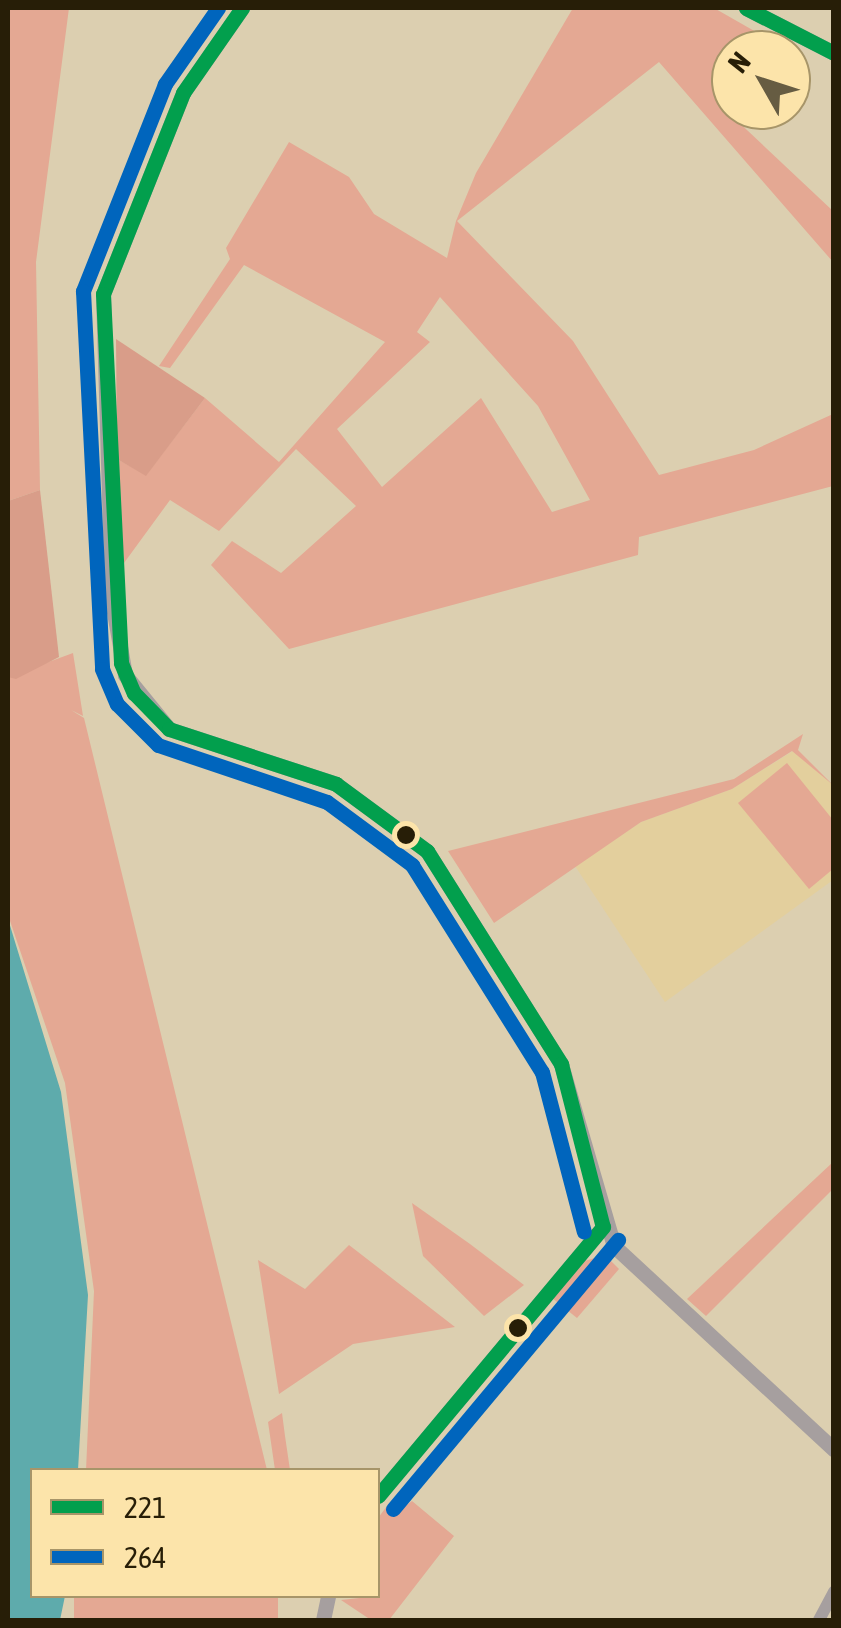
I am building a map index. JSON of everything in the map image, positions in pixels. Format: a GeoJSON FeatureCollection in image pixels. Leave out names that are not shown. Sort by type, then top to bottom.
{"type":"FeatureCollection","features":[{"type":"Feature","properties":{"kind":"street"},"geometry":{"type":"LineString","coordinates":[[242,8],[183,93],[104,294],[121,663],[169,729],[326,779],[387,814],[427,851],[561,1064],[604,1228],[671,1304],[834,1450]]}},
{"type":"Feature","properties":{"kind":"street"},"geometry":{"type":"LineString","coordinates":[[746,8],[834,52]]}},
{"type":"Feature","properties":{"kind":"street"},"geometry":{"type":"LineString","coordinates":[[380,1494],[604,1228]]}},
{"type":"Feature","properties":{"kind":"street"},"geometry":{"type":"LineString","coordinates":[[818,1620],[834,1592]]}},
{"type":"Feature","properties":{"kind":"shaded area"},"geometry":{"type":"Polygon","coordinates":[[[8,8],[69,8],[36,262],[40,490],[8,501],[8,8]]]}},
{"type":"Feature","properties":{"kind":"shaded area"},"geometry":{"type":"Polygon","coordinates":[[[573,8],[714,8],[752,30],[711,30],[711,122],[659,62],[457,221],[573,341],[659,475],[754,450],[833,414],[833,486],[639,537],[638,555],[289,649],[211,565],[232,541],[281,573],[356,506],[296,449],[219,531],[170,500],[124,563],[117,459],[146,475],[205,398],[279,462],[385,342],[244,265],[170,368],[159,366],[230,259],[226,248],[289,142],[349,177],[374,214],[447,258],[456,221],[476,173],[573,8]],[[440,297],[417,332],[430,342],[337,429],[382,487],[481,398],[552,512],[590,500],[538,406],[440,297]]]}},
{"type":"Feature","properties":{"kind":"shaded area"},"geometry":{"type":"Polygon","coordinates":[[[718,130],[747,130],[833,211],[833,262],[718,130]]]}},
{"type":"Feature","properties":{"kind":"shaded area"},"geometry":{"type":"Polygon","coordinates":[[[116,339],[205,398],[146,476],[117,459],[116,339]]]}},
{"type":"Feature","properties":{"kind":"shaded area"},"geometry":{"type":"Polygon","coordinates":[[[40,490],[59,657],[16,679],[8,677],[8,501],[40,490]]]}},
{"type":"Feature","properties":{"kind":"shaded area"},"geometry":{"type":"Polygon","coordinates":[[[73,653],[83,716],[71,710],[84,718],[267,1468],[86,1468],[94,1291],[65,1083],[8,915],[8,677],[73,653]]]}},
{"type":"Feature","properties":{"kind":"shaded area"},"geometry":{"type":"Polygon","coordinates":[[[803,734],[798,750],[833,785],[792,751],[732,789],[641,822],[494,923],[448,851],[734,779],[803,734]]]}},
{"type":"Feature","properties":{"kind":"shaded area"},"geometry":{"type":"Polygon","coordinates":[[[793,751],[833,785],[833,880],[665,1002],[575,866],[641,822],[732,789],[793,751]]]}},
{"type":"Feature","properties":{"kind":"shaded area"},"geometry":{"type":"Polygon","coordinates":[[[787,763],[833,820],[833,869],[809,889],[738,803],[787,763]]]}},
{"type":"Feature","properties":{"kind":"shaded area"},"geometry":{"type":"Polygon","coordinates":[[[833,1162],[833,1189],[706,1316],[687,1299],[833,1162]]]}},
{"type":"Feature","properties":{"kind":"shaded area"},"geometry":{"type":"Polygon","coordinates":[[[412,1203],[524,1285],[484,1316],[423,1256],[412,1203]]]}},
{"type":"Feature","properties":{"kind":"shaded area"},"geometry":{"type":"Polygon","coordinates":[[[349,1245],[455,1327],[353,1344],[279,1394],[258,1260],[305,1289],[349,1245]]]}},
{"type":"Feature","properties":{"kind":"shaded area"},"geometry":{"type":"Polygon","coordinates":[[[605,1255],[619,1269],[577,1318],[552,1298],[581,1262],[605,1255]]]}},
{"type":"Feature","properties":{"kind":"shaded area"},"geometry":{"type":"Polygon","coordinates":[[[282,1413],[290,1468],[275,1468],[268,1422],[282,1413]]]}},
{"type":"Feature","properties":{"kind":"shaded area"},"geometry":{"type":"Polygon","coordinates":[[[412,1501],[454,1536],[389,1620],[371,1620],[341,1600],[380,1598],[380,1515],[387,1506],[396,1513],[412,1501]]]}},
{"type":"Feature","properties":{"kind":"shaded area"},"geometry":{"type":"Polygon","coordinates":[[[74,1598],[278,1598],[278,1620],[74,1620],[74,1598]]]}},
{"type":"Feature","properties":{"kind":"water"},"geometry":{"type":"Polygon","coordinates":[[[8,919],[61,1092],[88,1295],[78,1468],[30,1468],[30,1598],[65,1598],[60,1620],[8,1620],[8,919]]]}},
{"type":"Feature","properties":{"kind":"transit line","name":"264"},"geometry":{"type":"LineString","coordinates":[[218,8],[165,84],[83,291],[102,669],[117,704],[158,745],[327,802],[412,865],[542,1072],[584,1232]]}},
{"type":"Feature","properties":{"kind":"transit line","name":"221"},"geometry":{"type":"LineString","coordinates":[[242,8],[183,93],[103,294],[121,663],[134,693],[169,729],[336,784],[427,851],[561,1064],[603,1227]]}},
{"type":"Feature","properties":{"kind":"transit line","name":"221"},"geometry":{"type":"LineString","coordinates":[[746,8],[834,53]]}},
{"type":"Feature","properties":{"kind":"transit line","name":"221"},"geometry":{"type":"LineString","coordinates":[[380,1494],[603,1227]]}},
{"type":"Feature","properties":{"kind":"transit line","name":"264"},"geometry":{"type":"LineString","coordinates":[[393,1509],[618,1240]]}}]}
